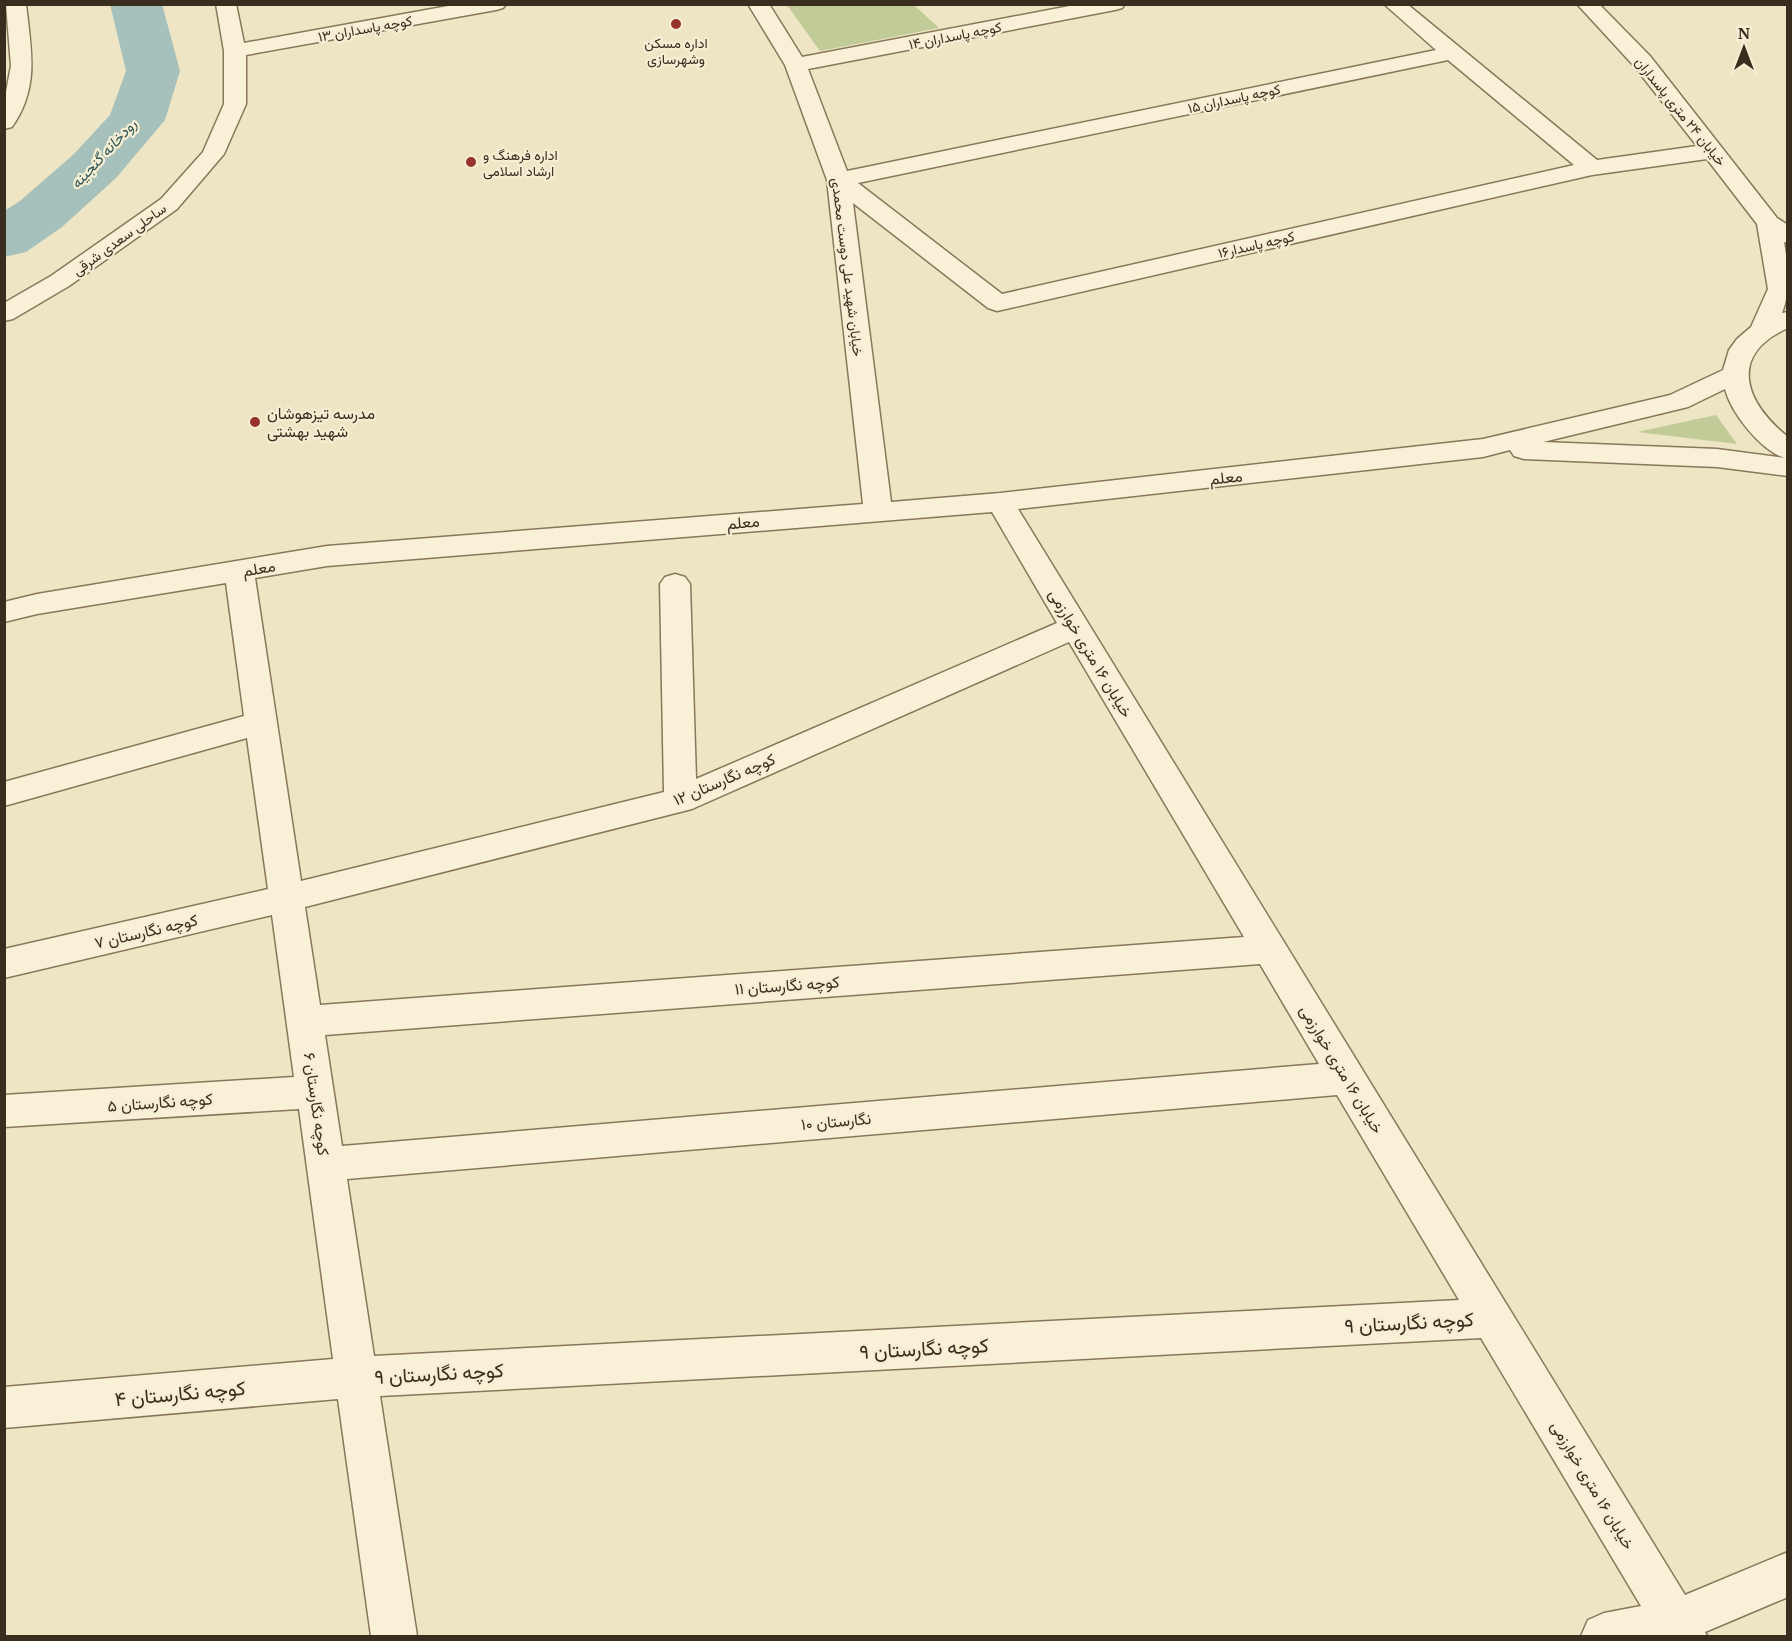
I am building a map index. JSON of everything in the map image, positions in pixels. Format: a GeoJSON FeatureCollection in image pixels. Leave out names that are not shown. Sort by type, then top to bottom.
{"type":"FeatureCollection","features":[{"type":"Feature","properties":{"kind":"street"},"geometry":{"type":"LineString","coordinates":[[4,122],[9,117],[21,85],[16,4]]}},
{"type":"Feature","properties":{"kind":"street","name":"ساحلی سعدی شرقی"},"geometry":{"type":"LineString","coordinates":[[4,314],[60,281],[169,204],[213,154],[235,104],[235,51],[226,4]]}},
{"type":"Feature","properties":{"kind":"street","name":"کوچه پاسداران ۱۳"},"geometry":{"type":"LineString","coordinates":[[235,51],[496,4]]}},
{"type":"Feature","properties":{"kind":"street","name":"خیابان شهید علی دوست محمدی"},"geometry":{"type":"LineString","coordinates":[[758,4],[796,65],[839,180],[878,511]]}},
{"type":"Feature","properties":{"kind":"street","name":"کوچه پاسداران ۱۴"},"geometry":{"type":"LineString","coordinates":[[796,65],[1115,4]]}},
{"type":"Feature","properties":{"kind":"street"},"geometry":{"type":"LineString","coordinates":[[1394,4],[1592,168]]}},
{"type":"Feature","properties":{"kind":"street","name":"خیابان ۲۴ متری پاسداران"},"geometry":{"type":"LineString","coordinates":[[1587,4],[1642,61],[1712,151],[1778,229]]}},
{"type":"Feature","properties":{"kind":"street","name":"کوچه پاسداران ۱۵"},"geometry":{"type":"LineString","coordinates":[[839,180],[1452,52]]}},
{"type":"Feature","properties":{"kind":"street","name":"کوچه پاسدار۱۶"},"geometry":{"type":"LineString","coordinates":[[839,180],[997,303],[1592,168],[1712,151]]}},
{"type":"Feature","properties":{"kind":"street"},"geometry":{"type":"LineString","coordinates":[[1778,229],[1780,289],[1763,329],[1743,349],[1735,374],[1741,399],[1757,424],[1788,450]]}},
{"type":"Feature","properties":{"kind":"street"},"geometry":{"type":"LineString","coordinates":[[1763,329],[1788,319]]}},
{"type":"Feature","properties":{"kind":"street"},"geometry":{"type":"LineString","coordinates":[[1483,448],[1679,401],[1735,374]]}},
{"type":"Feature","properties":{"kind":"street"},"geometry":{"type":"LineString","coordinates":[[1483,448],[1717,458],[1788,466]]}},
{"type":"Feature","properties":{"kind":"street","name":"معلم"},"geometry":{"type":"LineString","coordinates":[[4,612],[37,604],[327,556],[1000,502],[1483,448]]}},
{"type":"Feature","properties":{"kind":"street","name":"خیابان ۱۶ متری خوارزمی"},"geometry":{"type":"LineString","coordinates":[[1000,502],[1680,1629]]}},
{"type":"Feature","properties":{"kind":"street","name":"کوچه نگارستان ۶"},"geometry":{"type":"LineString","coordinates":[[239,571],[394,1636]]}},
{"type":"Feature","properties":{"kind":"street"},"geometry":{"type":"LineString","coordinates":[[675,584],[680,800]]}},
{"type":"Feature","properties":{"kind":"street","name":"کوچه نگارستان ۱۲"},"geometry":{"type":"LineString","coordinates":[[287,898],[680,800],[1075,627]]}},
{"type":"Feature","properties":{"kind":"street"},"geometry":{"type":"LineString","coordinates":[[4,794],[261,723]]}},
{"type":"Feature","properties":{"kind":"street","name":"کوچه نگارستان ۷"},"geometry":{"type":"LineString","coordinates":[[4,964],[287,898]]}},
{"type":"Feature","properties":{"kind":"street","name":"کوچه نگارستان ۱۱"},"geometry":{"type":"LineString","coordinates":[[304,1021],[1269,949]]}},
{"type":"Feature","properties":{"kind":"street","name":"نگارستان ۱۰"},"geometry":{"type":"LineString","coordinates":[[326,1164],[1347,1078]]}},
{"type":"Feature","properties":{"kind":"street","name":"کوچه نگارستان ۵"},"geometry":{"type":"LineString","coordinates":[[4,1111],[315,1092]]}},
{"type":"Feature","properties":{"kind":"street","name":"کوچه نگارستان ۹"},"geometry":{"type":"LineString","coordinates":[[356,1377],[1492,1318]]}},
{"type":"Feature","properties":{"kind":"street","name":"کوچه نگارستان ۴"},"geometry":{"type":"LineString","coordinates":[[4,1408],[356,1377]]}},
{"type":"Feature","properties":{"kind":"street"},"geometry":{"type":"LineString","coordinates":[[1604,1636],[1680,1629],[1788,1574]]}},
{"type":"Feature","properties":{"kind":"green space"},"geometry":{"type":"Polygon","coordinates":[[[787,5],[914,5],[939,28],[820,51],[787,5]]]}},
{"type":"Feature","properties":{"kind":"green space"},"geometry":{"type":"Polygon","coordinates":[[[1716,415],[1737,444],[1637,432],[1716,415]]]}},
{"type":"Feature","properties":{"kind":"waterway","name":"رودخانه گنجینه"},"geometry":{"type":"LineString","coordinates":[[4,239],[41,214],[95,166],[137,120],[153,71],[136,4]]}},
{"type":"Feature","properties":{"kind":"place","name":"اداره مسکن وشهرسازی"},"geometry":{"type":"Point","coordinates":[676,24]}},
{"type":"Feature","properties":{"kind":"place","name":"اداره فرهنگ و ارشاد اسلامی"},"geometry":{"type":"Point","coordinates":[471,162]}},
{"type":"Feature","properties":{"kind":"place","name":"مدرسه تیزهوشان شهید بهشتی"},"geometry":{"type":"Point","coordinates":[255,422]}}]}
